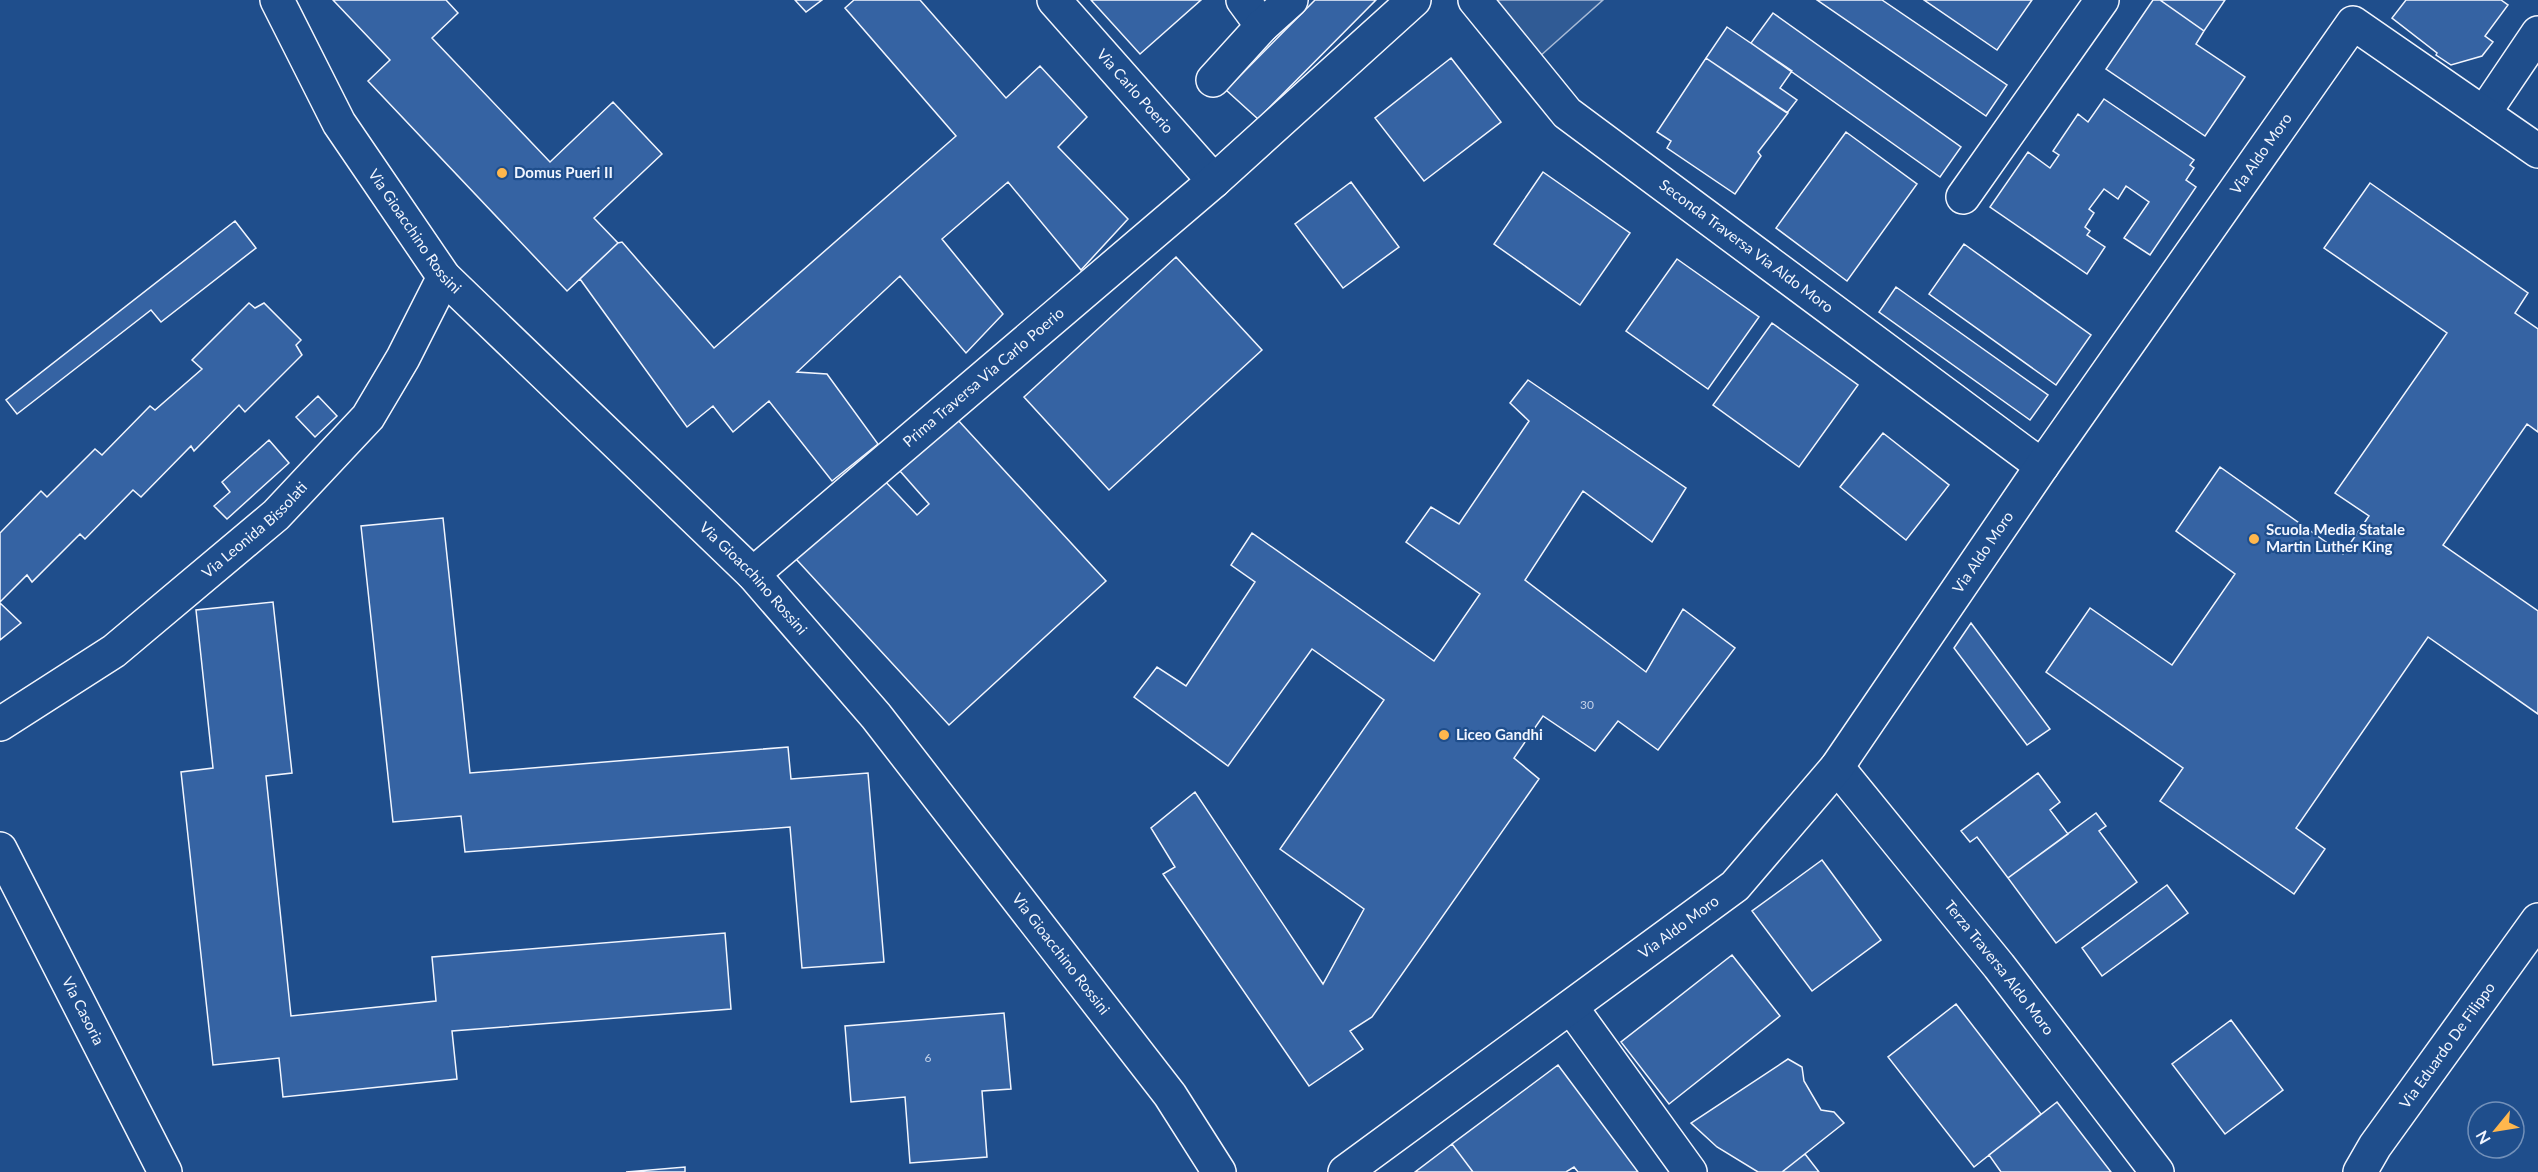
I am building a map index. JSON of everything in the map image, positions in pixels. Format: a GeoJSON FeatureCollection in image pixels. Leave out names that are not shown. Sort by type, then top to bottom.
{"type":"FeatureCollection","features":[{"type":"Feature","properties":{"kind":"street","name":"Via Gioacchino Rossini"},"geometry":{"type":"LineString","coordinates":[[277,0],[339,123],[444,277],[753,573],[876,716],[1170,1095],[1220,1172]]}},
{"type":"Feature","properties":{"kind":"street","name":"Via Carlo Poerio"},"geometry":{"type":"LineString","coordinates":[[1054,0],[1214,181]]}},
{"type":"Feature","properties":{"kind":"street"},"geometry":{"type":"LineString","coordinates":[[1243,0],[1262,26]]}},
{"type":"Feature","properties":{"kind":"street"},"geometry":{"type":"LineString","coordinates":[[1213,80],[1262,26],[1291,0]]}},
{"type":"Feature","properties":{"kind":"street"},"geometry":{"type":"LineString","coordinates":[[1214,181],[1414,0]]}},
{"type":"Feature","properties":{"kind":"street","name":"Seconda Traversa Via Aldo Moro"},"geometry":{"type":"LineString","coordinates":[[1475,0],[1567,112],[2042,466]]}},
{"type":"Feature","properties":{"kind":"street"},"geometry":{"type":"LineString","coordinates":[[1963,197],[2102,0]]}},
{"type":"Feature","properties":{"kind":"street","name":"Via Aldo Moro"},"geometry":{"type":"LineString","coordinates":[[1345,1172],[1735,886],[1837,767],[2042,466],[2353,23],[2484,112]]}},
{"type":"Feature","properties":{"kind":"street"},"geometry":{"type":"LineString","coordinates":[[2538,33],[2484,112],[2538,151]]}},
{"type":"Feature","properties":{"kind":"street","name":"Prima Traversa Via Carlo Poerio"},"geometry":{"type":"LineString","coordinates":[[753,573],[1214,181]]}},
{"type":"Feature","properties":{"kind":"street","name":"Via Leonida Bissolati"},"geometry":{"type":"LineString","coordinates":[[0,724],[114,651],[276,515],[368,417],[403,358],[444,277]]}},
{"type":"Feature","properties":{"kind":"street","name":"Terza Traversa Aldo Moro"},"geometry":{"type":"LineString","coordinates":[[1837,767],[1999,966],[2157,1172]]}},
{"type":"Feature","properties":{"kind":"street","name":"Via Casoria"},"geometry":{"type":"LineString","coordinates":[[0,849],[165,1172]]}},
{"type":"Feature","properties":{"kind":"street","name":"Via Eduardo De Filippo"},"geometry":{"type":"LineString","coordinates":[[2360,1172],[2375,1146],[2538,920]]}},
{"type":"Feature","properties":{"kind":"street"},"geometry":{"type":"LineString","coordinates":[[1571,1007],[1690,1172]]}},
{"type":"Feature","properties":{"kind":"shaded area"},"geometry":{"type":"Polygon","coordinates":[[[1484,0],[1603,0],[1539,57],[1484,0]]]}},
{"type":"Feature","properties":{"kind":"building"},"geometry":{"type":"Polygon","coordinates":[[[333,0],[446,0],[458,13],[432,38],[550,162],[613,102],[662,154],[594,218],[618,243],[567,291],[368,81],[390,60],[333,0]]]}},
{"type":"Feature","properties":{"kind":"building"},"geometry":{"type":"Polygon","coordinates":[[[795,0],[822,0],[806,12],[795,0]]]}},
{"type":"Feature","properties":{"kind":"building"},"geometry":{"type":"Polygon","coordinates":[[[854,0],[920,0],[1006,98],[1040,66],[1087,117],[1058,147],[1128,219],[1081,270],[1008,182],[942,239],[1003,314],[966,353],[900,276],[797,372],[827,374],[878,444],[832,481],[769,401],[733,432],[713,406],[687,427],[580,279],[618,243],[622,242],[714,348],[956,136],[845,8],[854,0]]]}},
{"type":"Feature","properties":{"kind":"building"},"geometry":{"type":"Polygon","coordinates":[[[1091,0],[1201,0],[1140,54],[1091,0]]]}},
{"type":"Feature","properties":{"kind":"building"},"geometry":{"type":"Polygon","coordinates":[[[1315,0],[1376,0],[1258,119],[1226,90],[1315,0]]]}},
{"type":"Feature","properties":{"kind":"building"},"geometry":{"type":"Polygon","coordinates":[[[1817,0],[1882,0],[2007,85],[1986,116],[1817,0]]]}},
{"type":"Feature","properties":{"kind":"building"},"geometry":{"type":"Polygon","coordinates":[[[1924,0],[2032,0],[1997,50],[1924,0]]]}},
{"type":"Feature","properties":{"kind":"building"},"geometry":{"type":"Polygon","coordinates":[[[2153,0],[2160,0],[2204,31],[2196,44],[2245,77],[2205,136],[2106,69],[2153,0]]]}},
{"type":"Feature","properties":{"kind":"building"},"geometry":{"type":"Polygon","coordinates":[[[2160,0],[2225,0],[2204,31],[2160,0]]]}},
{"type":"Feature","properties":{"kind":"building"},"geometry":{"type":"Polygon","coordinates":[[[2406,0],[2501,0],[2508,5],[2485,36],[2493,42],[2482,56],[2451,65],[2392,18],[2406,0]]]}},
{"type":"Feature","properties":{"kind":"building"},"geometry":{"type":"Polygon","coordinates":[[[1773,13],[1961,147],[1940,177],[1751,43],[1773,13]]]}},
{"type":"Feature","properties":{"kind":"building"},"geometry":{"type":"Polygon","coordinates":[[[1727,27],[1792,71],[1780,88],[1797,100],[1787,113],[1706,58],[1727,27]]]}},
{"type":"Feature","properties":{"kind":"building"},"geometry":{"type":"Polygon","coordinates":[[[1451,58],[1501,122],[1424,181],[1375,118],[1451,58]]]}},
{"type":"Feature","properties":{"kind":"building"},"geometry":{"type":"Polygon","coordinates":[[[1706,58],[1788,113],[1758,152],[1761,156],[1735,194],[1667,148],[1671,141],[1657,132],[1706,58]]]}},
{"type":"Feature","properties":{"kind":"building"},"geometry":{"type":"Polygon","coordinates":[[[2104,99],[2194,160],[2190,165],[2194,168],[2186,180],[2196,187],[2150,255],[2124,238],[2149,202],[2126,186],[2118,199],[2104,189],[2089,209],[2094,213],[2085,227],[2090,231],[2087,235],[2105,247],[2087,274],[1990,207],[2028,152],[2050,168],[2059,155],[2053,151],[2078,114],[2088,122],[2104,99]]]}},
{"type":"Feature","properties":{"kind":"building"},"geometry":{"type":"Polygon","coordinates":[[[1846,132],[1917,184],[1847,281],[1776,228],[1846,132]]]}},
{"type":"Feature","properties":{"kind":"building"},"geometry":{"type":"Polygon","coordinates":[[[1543,172],[1630,233],[1580,305],[1494,244],[1543,172]]]}},
{"type":"Feature","properties":{"kind":"building"},"geometry":{"type":"Polygon","coordinates":[[[1351,182],[1399,247],[1343,288],[1295,224],[1351,182]]]}},
{"type":"Feature","properties":{"kind":"building","name":"Scuola Media Statale Martin Luther King"},"geometry":{"type":"Polygon","coordinates":[[[2370,183],[2528,293],[2515,313],[2538,329],[2538,432],[2527,424],[2443,545],[2538,611],[2538,714],[2428,637],[2296,828],[2325,849],[2294,894],[2160,801],[2183,768],[2046,672],[2090,608],[2172,665],[2235,574],[2176,531],[2220,467],[2343,554],[2369,516],[2335,493],[2447,333],[2324,248],[2370,183]]]}},
{"type":"Feature","properties":{"kind":"building"},"geometry":{"type":"Polygon","coordinates":[[[235,221],[256,248],[161,322],[151,310],[17,414],[6,400],[235,221]]]}},
{"type":"Feature","properties":{"kind":"building"},"geometry":{"type":"Polygon","coordinates":[[[1964,244],[2091,335],[2056,385],[1929,294],[1964,244]]]}},
{"type":"Feature","properties":{"kind":"building"},"geometry":{"type":"Polygon","coordinates":[[[1176,257],[1262,350],[1109,490],[1024,397],[1176,257]]]}},
{"type":"Feature","properties":{"kind":"building"},"geometry":{"type":"Polygon","coordinates":[[[1677,259],[1759,317],[1708,389],[1626,331],[1677,259]]]}},
{"type":"Feature","properties":{"kind":"building"},"geometry":{"type":"Polygon","coordinates":[[[1896,287],[2048,395],[2030,420],[1879,312],[1896,287]]]}},
{"type":"Feature","properties":{"kind":"building"},"geometry":{"type":"Polygon","coordinates":[[[249,303],[255,308],[264,303],[301,340],[296,345],[302,355],[245,412],[239,405],[194,451],[191,446],[141,497],[133,490],[85,539],[80,534],[32,582],[27,575],[0,602],[0,533],[41,491],[47,497],[95,449],[102,455],[150,406],[155,410],[202,369],[192,360],[249,303]]]}},
{"type":"Feature","properties":{"kind":"building"},"geometry":{"type":"Polygon","coordinates":[[[1772,323],[1858,385],[1799,467],[1713,405],[1772,323]]]}},
{"type":"Feature","properties":{"kind":"building","name":"Liceo Gandhi"},"geometry":{"type":"Polygon","coordinates":[[[1528,380],[1686,488],[1652,542],[1583,491],[1525,580],[1646,672],[1683,609],[1735,648],[1658,750],[1618,721],[1595,751],[1543,716],[1514,758],[1539,779],[1372,1017],[1350,1031],[1363,1049],[1309,1086],[1163,874],[1175,867],[1151,828],[1195,792],[1323,984],[1364,909],[1280,849],[1384,700],[1312,649],[1228,766],[1134,697],[1157,667],[1186,686],[1255,582],[1231,565],[1252,533],[1434,661],[1480,594],[1406,542],[1431,507],[1459,524],[1529,421],[1510,403],[1528,380]]]}},
{"type":"Feature","properties":{"kind":"building"},"geometry":{"type":"Polygon","coordinates":[[[318,396],[337,416],[315,437],[296,417],[318,396]]]}},
{"type":"Feature","properties":{"kind":"building"},"geometry":{"type":"Polygon","coordinates":[[[957,419],[1106,581],[949,725],[796,559],[883,479],[917,515],[929,504],[900,471],[957,419]]]}},
{"type":"Feature","properties":{"kind":"building"},"geometry":{"type":"Polygon","coordinates":[[[1883,433],[1949,485],[1906,540],[1840,487],[1883,433]]]}},
{"type":"Feature","properties":{"kind":"building"},"geometry":{"type":"Polygon","coordinates":[[[269,440],[289,463],[227,519],[214,506],[230,492],[222,482],[269,440]]]}},
{"type":"Feature","properties":{"kind":"building"},"geometry":{"type":"Polygon","coordinates":[[[443,518],[470,773],[788,747],[791,779],[868,773],[884,962],[802,968],[790,827],[465,852],[461,816],[393,822],[361,526],[443,518]]]}},
{"type":"Feature","properties":{"kind":"building"},"geometry":{"type":"Polygon","coordinates":[[[273,602],[292,773],[266,776],[291,1016],[436,1001],[432,957],[725,933],[731,1009],[452,1031],[457,1079],[283,1097],[279,1058],[213,1065],[181,772],[213,768],[196,610],[273,602]]]}},
{"type":"Feature","properties":{"kind":"building"},"geometry":{"type":"Polygon","coordinates":[[[0,603],[21,623],[0,640],[0,603]]]}},
{"type":"Feature","properties":{"kind":"building"},"geometry":{"type":"Polygon","coordinates":[[[1971,623],[2050,729],[2027,745],[1954,648],[1971,623]]]}},
{"type":"Feature","properties":{"kind":"building"},"geometry":{"type":"Polygon","coordinates":[[[2038,773],[2060,802],[2050,810],[2068,834],[2008,878],[1977,837],[1970,842],[1961,831],[2038,773]]]}},
{"type":"Feature","properties":{"kind":"building"},"geometry":{"type":"Polygon","coordinates":[[[2096,813],[2106,826],[2099,831],[2137,882],[2056,943],[2008,878],[2096,813]]]}},
{"type":"Feature","properties":{"kind":"building"},"geometry":{"type":"Polygon","coordinates":[[[1822,860],[1881,940],[1812,991],[1752,911],[1822,860]]]}},
{"type":"Feature","properties":{"kind":"building"},"geometry":{"type":"Polygon","coordinates":[[[2167,885],[2188,913],[2102,976],[2082,948],[2167,885]]]}},
{"type":"Feature","properties":{"kind":"building"},"geometry":{"type":"Polygon","coordinates":[[[1732,955],[1780,1016],[1669,1104],[1621,1042],[1732,955]]]}},
{"type":"Feature","properties":{"kind":"building"},"geometry":{"type":"Polygon","coordinates":[[[1956,1004],[2041,1114],[1974,1167],[1888,1057],[1956,1004]]]}},
{"type":"Feature","properties":{"kind":"building"},"geometry":{"type":"Polygon","coordinates":[[[1004,1013],[1011,1089],[982,1091],[987,1157],[910,1163],[905,1097],[851,1102],[845,1026],[1004,1013]]]}},
{"type":"Feature","properties":{"kind":"building"},"geometry":{"type":"Polygon","coordinates":[[[2231,1020],[2283,1090],[2225,1134],[2172,1064],[2231,1020]]]}},
{"type":"Feature","properties":{"kind":"building"},"geometry":{"type":"Polygon","coordinates":[[[1788,1059],[1802,1067],[1804,1081],[1821,1110],[1834,1112],[1844,1123],[1782,1172],[1758,1172],[1717,1147],[1691,1123],[1788,1059]]]}},
{"type":"Feature","properties":{"kind":"building"},"geometry":{"type":"Polygon","coordinates":[[[1558,1065],[1638,1172],[1578,1172],[1574,1167],[1566,1172],[1473,1172],[1452,1144],[1558,1065]]]}},
{"type":"Feature","properties":{"kind":"building"},"geometry":{"type":"Polygon","coordinates":[[[2057,1102],[2111,1172],[2001,1172],[1989,1155],[2057,1102]]]}},
{"type":"Feature","properties":{"kind":"building"},"geometry":{"type":"Polygon","coordinates":[[[1452,1144],[1473,1172],[1415,1172],[1452,1144]]]}},
{"type":"Feature","properties":{"kind":"building"},"geometry":{"type":"Polygon","coordinates":[[[1805,1154],[1819,1172],[1782,1172],[1805,1154]]]}},
{"type":"Feature","properties":{"kind":"building"},"geometry":{"type":"Polygon","coordinates":[[[685,1167],[685,1172],[626,1172],[685,1167]]]}},
{"type":"Feature","properties":{"kind":"place","name":"Domus Pueri II"},"geometry":{"type":"Point","coordinates":[502,173]}},
{"type":"Feature","properties":{"kind":"place","name":"Scuola Media Statale Martin Luther King"},"geometry":{"type":"Point","coordinates":[2254,539]}},
{"type":"Feature","properties":{"kind":"place","name":"Liceo Gandhi"},"geometry":{"type":"Point","coordinates":[1444,735]}}]}
